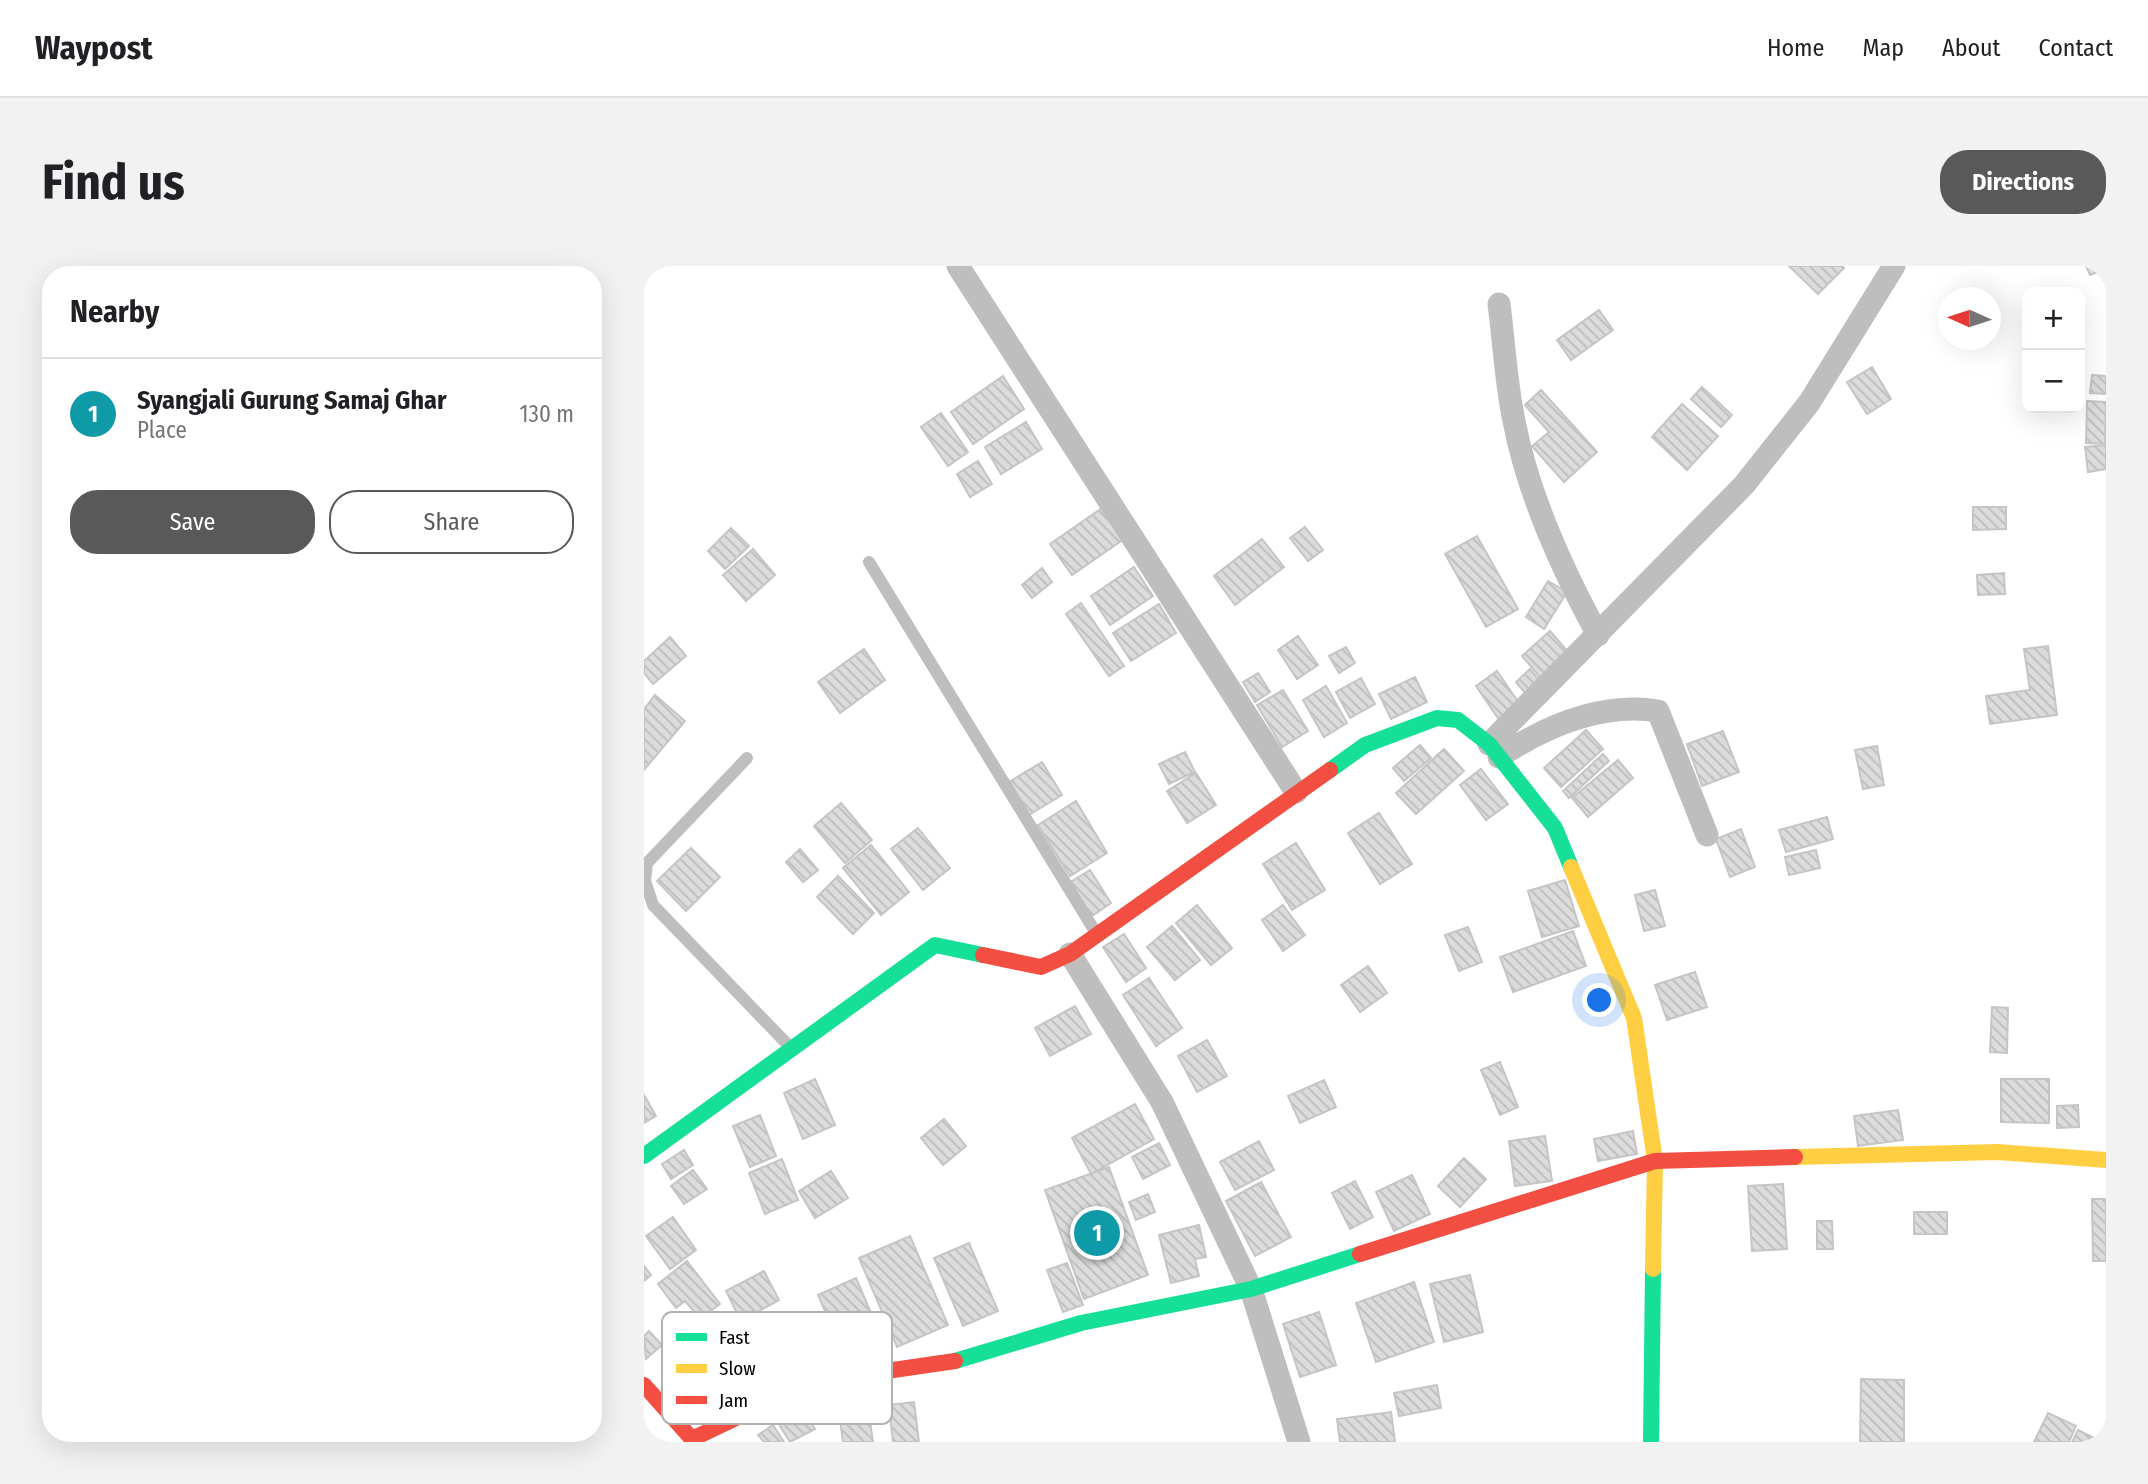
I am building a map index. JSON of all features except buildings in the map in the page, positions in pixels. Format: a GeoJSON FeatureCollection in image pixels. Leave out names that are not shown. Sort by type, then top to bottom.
{"type":"FeatureCollection","features":[{"type":"Feature","properties":{"kind":"street"},"geometry":{"type":"LineString","coordinates":[[958,266],[1296,792]]}},
{"type":"Feature","properties":{"kind":"street"},"geometry":{"type":"LineString","coordinates":[[1494,750],[1598,635],[1744,485],[1809,402],[1894,266]]}},
{"type":"Feature","properties":{"kind":"street"},"geometry":{"type":"LineString","coordinates":[[1499,304],[1514,422],[1534,492],[1573,590],[1598,635]]}},
{"type":"Feature","properties":{"kind":"street"},"geometry":{"type":"LineString","coordinates":[[1494,750],[1583,716],[1635,708],[1658,712],[1706,835]]}},
{"type":"Feature","properties":{"kind":"street"},"geometry":{"type":"LineString","coordinates":[[644,1156],[935,945],[1041,967],[1070,954],[1096,933],[1365,745],[1437,718],[1458,720],[1494,750],[1555,828],[1634,1018],[1654,1161],[1651,1442]]}},
{"type":"Feature","properties":{"kind":"street"},"geometry":{"type":"LineString","coordinates":[[1070,954],[1161,1102],[1251,1289],[1299,1442]]}},
{"type":"Feature","properties":{"kind":"street"},"geometry":{"type":"LineString","coordinates":[[892,1370],[955,1360],[1081,1323],[1251,1289],[1654,1161],[1998,1152],[2106,1160]]}},
{"type":"Feature","properties":{"kind":"street"},"geometry":{"type":"LineString","coordinates":[[644,1385],[662,1406]]}},
{"type":"Feature","properties":{"kind":"street"},"geometry":{"type":"LineString","coordinates":[[678,1424],[693,1441],[727,1424]]}},
{"type":"Feature","properties":{"kind":"lane"},"geometry":{"type":"LineString","coordinates":[[869,562],[1096,933]]}},
{"type":"Feature","properties":{"kind":"lane"},"geometry":{"type":"LineString","coordinates":[[747,758],[648,863],[645,881],[653,905],[792,1049]]}},
{"type":"Feature","properties":{"kind":"traffic: fast"},"geometry":{"type":"LineString","coordinates":[[1330,770],[1365,745],[1437,718],[1458,720],[1489,744],[1555,828],[1571,867]]}},
{"type":"Feature","properties":{"kind":"traffic: fast"},"geometry":{"type":"LineString","coordinates":[[644,1156],[935,945],[983,955]]}},
{"type":"Feature","properties":{"kind":"traffic: fast"},"geometry":{"type":"LineString","coordinates":[[955,1361],[1081,1323],[1251,1289],[1360,1254]]}},
{"type":"Feature","properties":{"kind":"traffic: fast"},"geometry":{"type":"LineString","coordinates":[[1651,1442],[1653,1269]]}},
{"type":"Feature","properties":{"kind":"traffic: slow"},"geometry":{"type":"LineString","coordinates":[[1571,867],[1634,1018],[1655,1161],[1653,1269]]}},
{"type":"Feature","properties":{"kind":"traffic: slow"},"geometry":{"type":"LineString","coordinates":[[1795,1157],[1998,1152],[2106,1160]]}},
{"type":"Feature","properties":{"kind":"traffic: jam"},"geometry":{"type":"LineString","coordinates":[[983,955],[1041,967],[1070,954],[1330,770]]}},
{"type":"Feature","properties":{"kind":"traffic: jam"},"geometry":{"type":"LineString","coordinates":[[1360,1254],[1655,1161],[1795,1157]]}},
{"type":"Feature","properties":{"kind":"traffic: jam"},"geometry":{"type":"LineString","coordinates":[[892,1370],[955,1361]]}},
{"type":"Feature","properties":{"kind":"traffic: jam"},"geometry":{"type":"LineString","coordinates":[[644,1385],[662,1405]]}},
{"type":"Feature","properties":{"kind":"traffic: jam"},"geometry":{"type":"LineString","coordinates":[[679,1424],[692,1439],[723,1424]]}},
{"type":"Feature","properties":{"kind":"place","name":"Syangjali Gurung Samaj Ghar"},"geometry":{"type":"Point","coordinates":[1097,1233]}}]}
